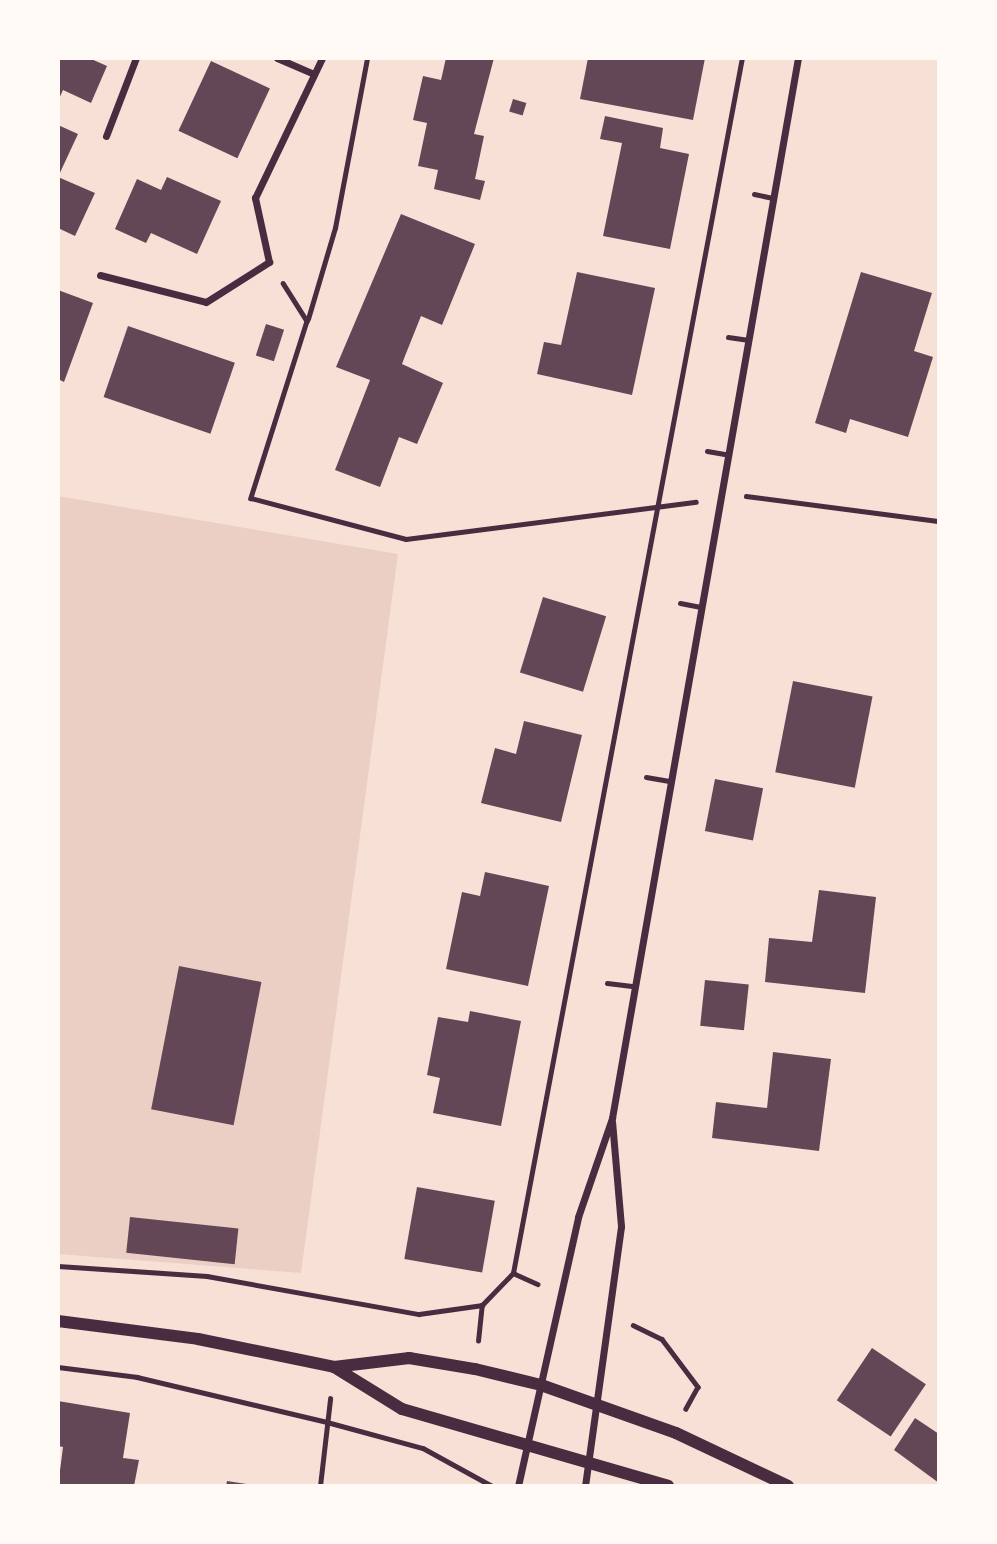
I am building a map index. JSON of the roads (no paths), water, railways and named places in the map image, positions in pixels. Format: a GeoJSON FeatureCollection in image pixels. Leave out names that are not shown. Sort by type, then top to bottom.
{"type":"FeatureCollection","features":[{"type":"Feature","properties":{"kind":"street"},"geometry":{"type":"LineString","coordinates":[[106,136],[136,58]]}},
{"type":"Feature","properties":{"kind":"street"},"geometry":{"type":"LineString","coordinates":[[277,58],[314,74]]}},
{"type":"Feature","properties":{"kind":"street"},"geometry":{"type":"LineString","coordinates":[[100,275],[206,302],[269,262],[256,198],[322,58]]}},
{"type":"Feature","properties":{"kind":"street"},"geometry":{"type":"LineString","coordinates":[[518,1486],[578,1217],[612,1118],[632,986],[722,496],[797,58]]}},
{"type":"Feature","properties":{"kind":"street"},"geometry":{"type":"LineString","coordinates":[[585,1486],[621,1226],[612,1118]]}},
{"type":"Feature","properties":{"kind":"street"},"geometry":{"type":"LineString","coordinates":[[58,1321],[198,1339],[334,1367],[410,1358],[475,1369],[541,1385],[676,1433],[788,1486]]}},
{"type":"Feature","properties":{"kind":"street"},"geometry":{"type":"LineString","coordinates":[[334,1367],[402,1409],[590,1461],[668,1486]]}},
{"type":"Feature","properties":{"kind":"lane"},"geometry":{"type":"LineString","coordinates":[[754,194],[773,198]]}},
{"type":"Feature","properties":{"kind":"lane"},"geometry":{"type":"LineString","coordinates":[[728,337],[749,340]]}},
{"type":"Feature","properties":{"kind":"lane"},"geometry":{"type":"LineString","coordinates":[[707,451],[729,456]]}},
{"type":"Feature","properties":{"kind":"lane"},"geometry":{"type":"LineString","coordinates":[[680,603],[701,607]]}},
{"type":"Feature","properties":{"kind":"lane"},"geometry":{"type":"LineString","coordinates":[[646,777],[668,781]]}},
{"type":"Feature","properties":{"kind":"lane"},"geometry":{"type":"LineString","coordinates":[[607,983],[632,986]]}}]}
